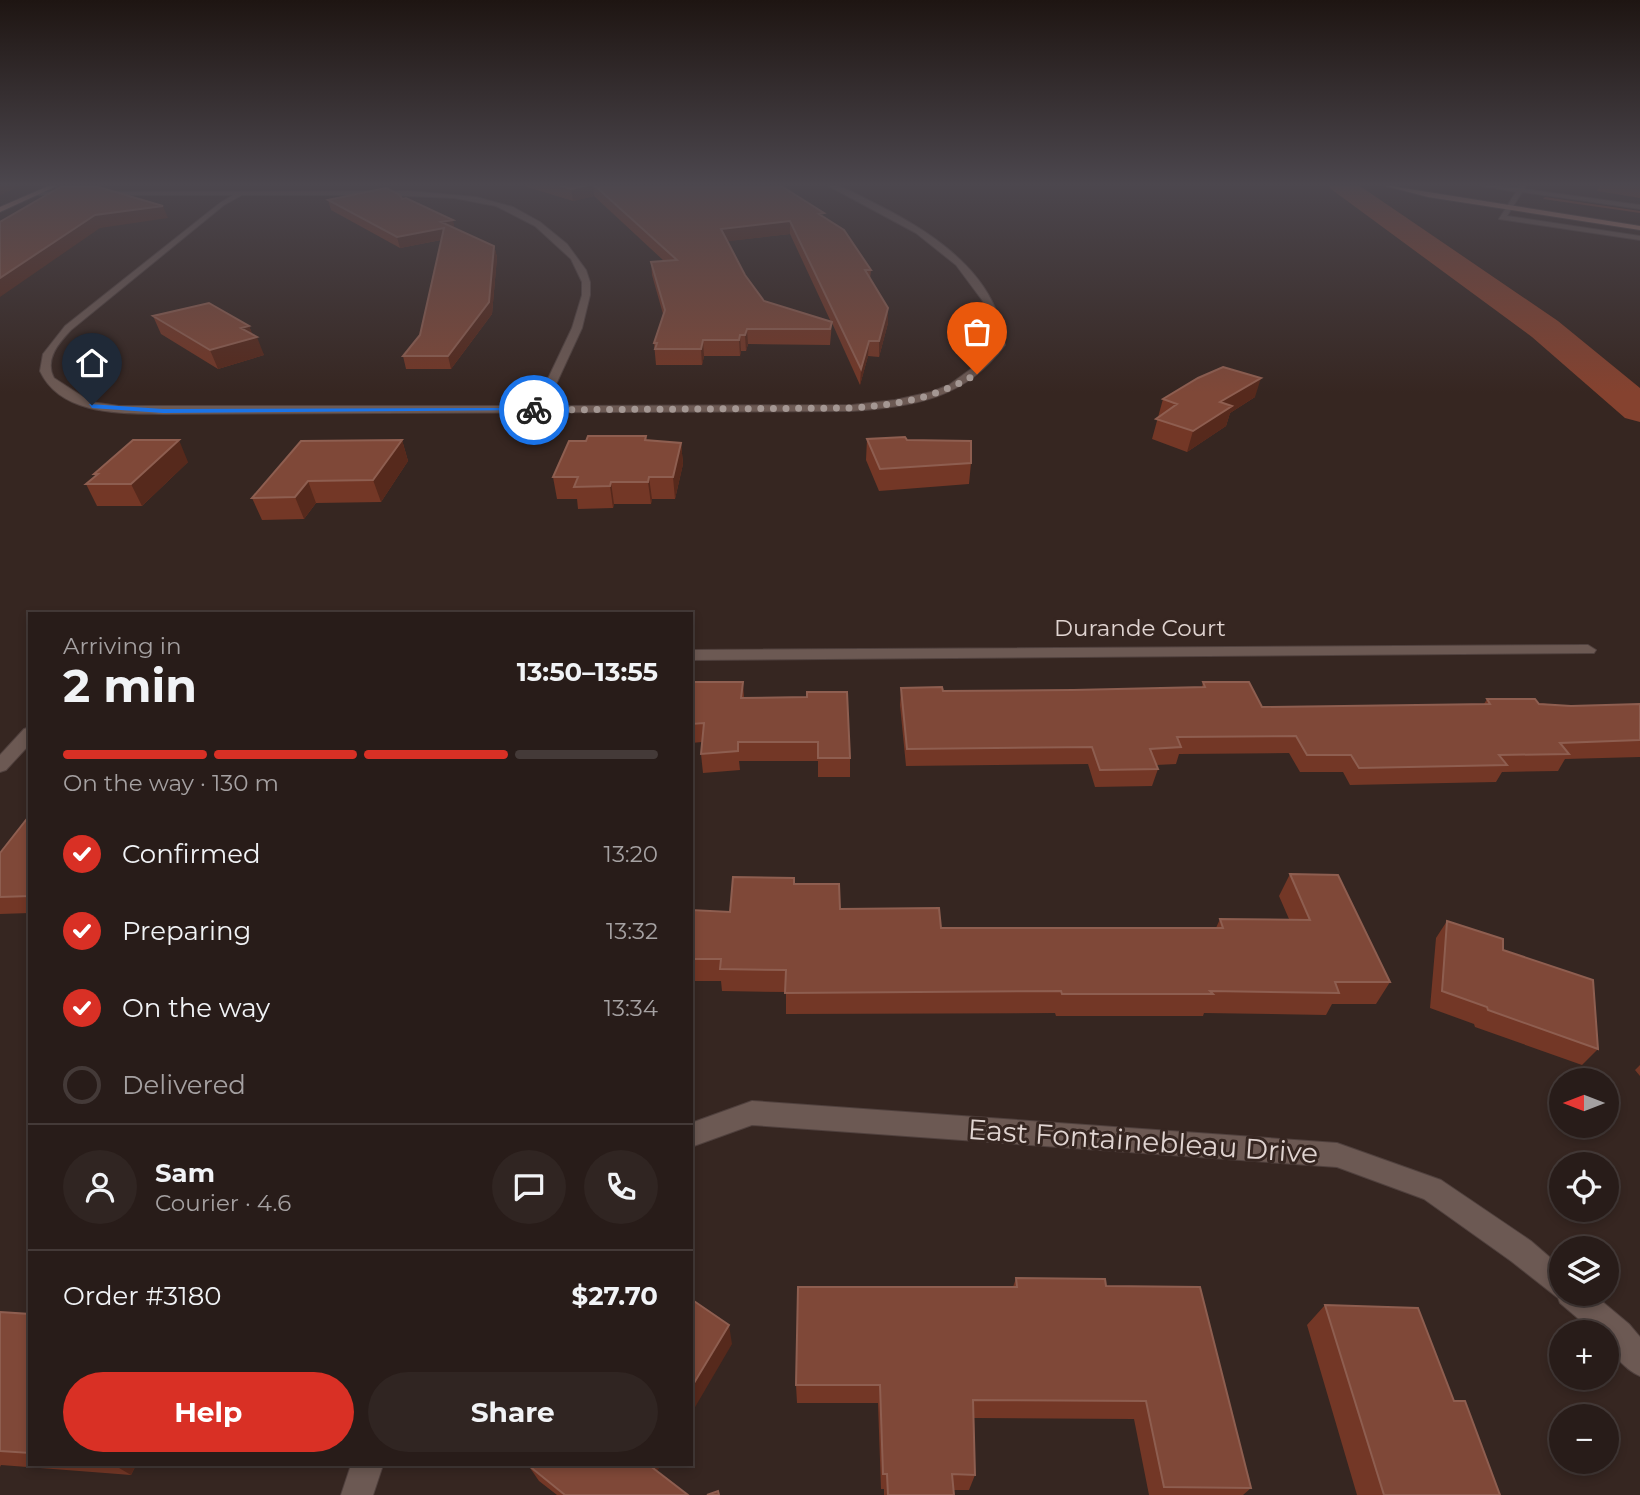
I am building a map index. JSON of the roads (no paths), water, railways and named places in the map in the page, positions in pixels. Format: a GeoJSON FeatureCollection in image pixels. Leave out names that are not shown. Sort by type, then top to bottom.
{"type":"FeatureCollection","features":[{"type":"Feature","properties":{"kind":"street"},"geometry":{"type":"LineString","coordinates":[[160,254],[50,346],[43,363],[47,377],[58,388],[92,405],[163,411],[852,408],[894,405],[928,398],[977,374],[1000,345],[990,306],[948,254]]}},
{"type":"Feature","properties":{"kind":"street"},"geometry":{"type":"LineString","coordinates":[[539,410],[585,309],[587,284],[583,270],[568,254]]}},
{"type":"Feature","properties":{"kind":"street","name":"Durande Court"},"geometry":{"type":"LineString","coordinates":[[693,655],[1588,650]]}},
{"type":"Feature","properties":{"kind":"street"},"geometry":{"type":"LineString","coordinates":[[0,766],[28,735]]}},
{"type":"Feature","properties":{"kind":"street","name":"East Fontainebleau Drive"},"geometry":{"type":"LineString","coordinates":[[693,1134],[752,1113],[1337,1154],[1432,1189],[1521,1251],[1549,1275]]}},
{"type":"Feature","properties":{"kind":"street"},"geometry":{"type":"LineString","coordinates":[[1586,1306],[1619,1334],[1640,1361]]}},
{"type":"Feature","properties":{"kind":"street"},"geometry":{"type":"LineString","coordinates":[[357,1495],[367,1466]]}},
{"type":"Feature","properties":{"kind":"waterway"},"geometry":{"type":"LineString","coordinates":[[1439,254],[1545,329],[1640,409]]}}]}
